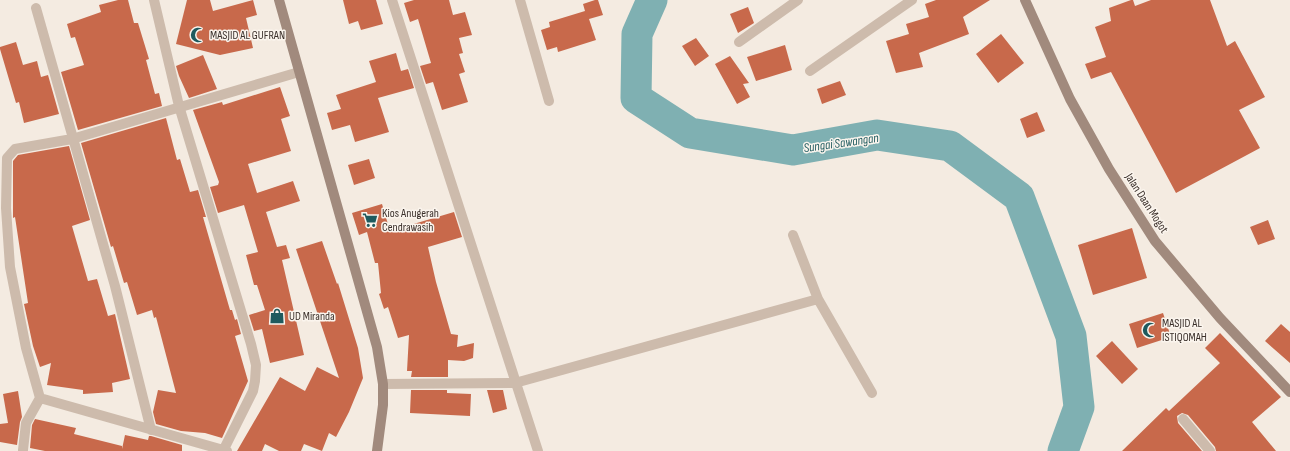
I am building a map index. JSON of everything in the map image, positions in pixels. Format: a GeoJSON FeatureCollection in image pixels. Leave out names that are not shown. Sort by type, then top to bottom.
{"type":"FeatureCollection","features":[{"type":"Feature","properties":{"kind":"main road"},"geometry":{"type":"LineString","coordinates":[[279,0],[372,328],[383,384],[383,405],[377,451]]}},
{"type":"Feature","properties":{"kind":"main road","name":"Jalan Daan Mogot"},"geometry":{"type":"LineString","coordinates":[[1025,0],[1070,99],[1109,169],[1156,241],[1220,318],[1290,392]]}},
{"type":"Feature","properties":{"kind":"street"},"geometry":{"type":"LineString","coordinates":[[40,398],[226,450],[253,391],[256,381],[256,366],[240,302],[179,106],[154,0]]}},
{"type":"Feature","properties":{"kind":"street"},"geometry":{"type":"LineString","coordinates":[[392,0],[538,451]]}},
{"type":"Feature","properties":{"kind":"street"},"geometry":{"type":"LineString","coordinates":[[520,0],[549,101]]}},
{"type":"Feature","properties":{"kind":"street"},"geometry":{"type":"LineString","coordinates":[[739,42],[798,0]]}},
{"type":"Feature","properties":{"kind":"street"},"geometry":{"type":"LineString","coordinates":[[810,71],[912,0]]}},
{"type":"Feature","properties":{"kind":"street"},"geometry":{"type":"LineString","coordinates":[[36,8],[115,286],[151,430]]}},
{"type":"Feature","properties":{"kind":"street"},"geometry":{"type":"LineString","coordinates":[[23,450],[26,423],[40,398],[26,348],[10,267],[6,208],[7,158],[15,149],[72,139],[179,106],[300,72]]}},
{"type":"Feature","properties":{"kind":"street"},"geometry":{"type":"LineString","coordinates":[[793,235],[818,299],[872,393]]}},
{"type":"Feature","properties":{"kind":"street"},"geometry":{"type":"LineString","coordinates":[[383,384],[515,383],[818,299]]}},
{"type":"Feature","properties":{"kind":"street"},"geometry":{"type":"LineString","coordinates":[[1183,420],[1210,451]]}},
{"type":"Feature","properties":{"kind":"building"},"geometry":{"type":"Polygon","coordinates":[[[118,0],[128,0],[134,23],[138,23],[149,59],[146,60],[155,94],[159,93],[162,106],[78,130],[61,72],[84,65],[75,37],[71,38],[67,24],[101,12],[99,5],[118,0]]]}},
{"type":"Feature","properties":{"kind":"building"},"geometry":{"type":"Polygon","coordinates":[[[187,0],[210,0],[213,11],[253,0],[257,15],[246,18],[253,48],[220,55],[176,44],[187,0]]]}},
{"type":"Feature","properties":{"kind":"building"},"geometry":{"type":"Polygon","coordinates":[[[343,0],[376,0],[383,24],[361,30],[358,21],[349,24],[343,0]]]}},
{"type":"Feature","properties":{"kind":"building"},"geometry":{"type":"Polygon","coordinates":[[[414,0],[449,0],[453,15],[465,12],[472,35],[459,38],[463,53],[459,54],[465,72],[459,74],[468,102],[442,110],[433,82],[426,84],[420,66],[431,63],[418,19],[410,22],[404,3],[414,0]]]}},
{"type":"Feature","properties":{"kind":"building"},"geometry":{"type":"Polygon","coordinates":[[[598,0],[603,15],[589,19],[596,40],[558,52],[557,47],[547,50],[541,30],[550,27],[549,22],[585,11],[583,4],[598,0]]]}},
{"type":"Feature","properties":{"kind":"building"},"geometry":{"type":"Polygon","coordinates":[[[936,0],[990,0],[963,17],[969,34],[919,53],[923,67],[896,73],[886,41],[909,34],[906,24],[929,17],[925,4],[936,0]]]}},
{"type":"Feature","properties":{"kind":"building"},"geometry":{"type":"Polygon","coordinates":[[[1133,0],[1135,6],[1151,0],[1210,0],[1227,46],[1235,41],[1265,97],[1239,110],[1260,148],[1176,193],[1111,72],[1091,79],[1085,64],[1106,57],[1095,27],[1111,21],[1109,8],[1133,0]]]}},
{"type":"Feature","properties":{"kind":"building"},"geometry":{"type":"Polygon","coordinates":[[[748,7],[754,23],[738,33],[730,14],[748,7]]]}},
{"type":"Feature","properties":{"kind":"building"},"geometry":{"type":"Polygon","coordinates":[[[1001,34],[1024,63],[998,83],[976,54],[1001,34]]]}},
{"type":"Feature","properties":{"kind":"building"},"geometry":{"type":"Polygon","coordinates":[[[696,38],[709,56],[695,66],[682,46],[696,38]]]}},
{"type":"Feature","properties":{"kind":"building"},"geometry":{"type":"Polygon","coordinates":[[[16,42],[23,65],[37,61],[41,77],[48,75],[59,114],[24,123],[19,102],[16,103],[0,49],[0,47],[16,42]]]}},
{"type":"Feature","properties":{"kind":"building"},"geometry":{"type":"Polygon","coordinates":[[[785,45],[792,70],[756,81],[747,57],[785,45]]]}},
{"type":"Feature","properties":{"kind":"building"},"geometry":{"type":"Polygon","coordinates":[[[396,53],[401,71],[408,69],[414,88],[378,98],[389,132],[355,142],[350,125],[332,130],[327,113],[341,109],[336,95],[376,82],[369,61],[396,53]]]}},
{"type":"Feature","properties":{"kind":"building"},"geometry":{"type":"Polygon","coordinates":[[[203,55],[217,89],[189,98],[176,66],[203,55]]]}},
{"type":"Feature","properties":{"kind":"building"},"geometry":{"type":"Polygon","coordinates":[[[730,56],[749,83],[743,84],[750,97],[737,104],[715,64],[730,56]]]}},
{"type":"Feature","properties":{"kind":"building"},"geometry":{"type":"Polygon","coordinates":[[[840,81],[846,95],[822,104],[817,89],[840,81]]]}},
{"type":"Feature","properties":{"kind":"building"},"geometry":{"type":"Polygon","coordinates":[[[280,87],[290,116],[281,119],[291,151],[248,164],[257,193],[293,181],[300,201],[266,212],[277,247],[286,245],[290,258],[282,260],[304,355],[270,363],[262,329],[254,331],[249,315],[265,310],[257,285],[254,285],[246,255],[258,252],[244,205],[218,213],[210,187],[218,185],[219,182],[193,110],[222,102],[223,105],[280,87]]]}},
{"type":"Feature","properties":{"kind":"building"},"geometry":{"type":"Polygon","coordinates":[[[1037,112],[1045,131],[1027,138],[1020,119],[1037,112]]]}},
{"type":"Feature","properties":{"kind":"building"},"geometry":{"type":"Polygon","coordinates":[[[166,118],[177,160],[180,159],[190,192],[198,190],[206,217],[203,217],[230,310],[232,310],[235,320],[237,319],[241,334],[235,336],[248,381],[222,438],[205,433],[181,431],[156,424],[153,412],[158,390],[176,393],[156,317],[154,318],[152,310],[137,315],[127,282],[124,283],[113,246],[111,247],[81,143],[166,118]]]}},
{"type":"Feature","properties":{"kind":"building"},"geometry":{"type":"Polygon","coordinates":[[[69,146],[90,220],[72,226],[88,281],[97,279],[108,316],[115,314],[130,379],[112,383],[113,392],[83,394],[83,390],[47,385],[51,363],[40,367],[33,346],[24,304],[28,303],[15,217],[13,218],[13,161],[18,155],[69,146]]]}},
{"type":"Feature","properties":{"kind":"building"},"geometry":{"type":"Polygon","coordinates":[[[369,159],[375,178],[354,185],[348,165],[369,159]]]}},
{"type":"Feature","properties":{"kind":"building"},"geometry":{"type":"Polygon","coordinates":[[[382,204],[390,231],[454,212],[462,237],[428,247],[436,282],[451,334],[458,335],[457,347],[474,343],[473,358],[464,361],[448,360],[448,377],[411,377],[412,371],[407,371],[409,335],[398,338],[388,307],[384,309],[379,294],[381,293],[378,263],[375,263],[367,232],[359,235],[352,213],[382,204]]]}},
{"type":"Feature","properties":{"kind":"building"},"geometry":{"type":"Polygon","coordinates":[[[1268,220],[1275,239],[1258,245],[1250,227],[1268,220]]]}},
{"type":"Feature","properties":{"kind":"building"},"geometry":{"type":"Polygon","coordinates":[[[1132,228],[1147,278],[1093,295],[1078,245],[1132,228]]]}},
{"type":"Feature","properties":{"kind":"building"},"geometry":{"type":"Polygon","coordinates":[[[322,241],[337,284],[338,283],[358,348],[363,378],[349,412],[336,437],[329,433],[322,451],[304,444],[301,451],[279,451],[265,444],[262,451],[237,451],[280,377],[305,391],[317,367],[339,378],[296,249],[322,241]]]}},
{"type":"Feature","properties":{"kind":"building","name":"MASJID AL ISTIQOMAH"},"geometry":{"type":"Polygon","coordinates":[[[1163,313],[1171,337],[1137,348],[1129,324],[1163,313]]]}},
{"type":"Feature","properties":{"kind":"building"},"geometry":{"type":"Polygon","coordinates":[[[1281,324],[1290,332],[1290,363],[1265,341],[1281,324]]]}},
{"type":"Feature","properties":{"kind":"building"},"geometry":{"type":"Polygon","coordinates":[[[1220,333],[1281,397],[1252,422],[1276,451],[1216,451],[1215,447],[1188,415],[1182,413],[1177,416],[1178,423],[1202,451],[1122,451],[1166,408],[1169,411],[1220,363],[1205,348],[1220,333]]]}},
{"type":"Feature","properties":{"kind":"building"},"geometry":{"type":"Polygon","coordinates":[[[1112,341],[1138,369],[1122,384],[1096,356],[1112,341]]]}},
{"type":"Feature","properties":{"kind":"building"},"geometry":{"type":"Polygon","coordinates":[[[411,390],[447,390],[447,393],[471,394],[470,416],[410,413],[411,390]]]}},
{"type":"Feature","properties":{"kind":"building"},"geometry":{"type":"Polygon","coordinates":[[[487,390],[503,390],[507,409],[493,413],[487,390]]]}},
{"type":"Feature","properties":{"kind":"building"},"geometry":{"type":"Polygon","coordinates":[[[18,391],[22,417],[17,445],[0,442],[0,424],[8,423],[3,394],[18,391]]]}},
{"type":"Feature","properties":{"kind":"building"},"geometry":{"type":"Polygon","coordinates":[[[35,419],[76,428],[74,434],[122,446],[122,449],[125,435],[148,440],[149,436],[151,436],[182,445],[182,451],[45,451],[30,448],[32,425],[35,419]]]}},
{"type":"Feature","properties":{"kind":"waterway","name":"Sungai Sawangan"},"geometry":{"type":"LineString","coordinates":[[652,0],[637,34],[636,98],[690,133],[793,150],[877,135],[950,146],[1019,197],[1071,336],[1079,407],[1063,451]]}},
{"type":"Feature","properties":{"kind":"place","name":"MASJID AL GUFRAN"},"geometry":{"type":"Point","coordinates":[198,35]}},
{"type":"Feature","properties":{"kind":"place","name":"Kios Anugerah Cendrawasih"},"geometry":{"type":"Point","coordinates":[370,220]}},
{"type":"Feature","properties":{"kind":"place","name":"UD Miranda"},"geometry":{"type":"Point","coordinates":[277,316]}},
{"type":"Feature","properties":{"kind":"place","name":"MASJID AL ISTIQOMAH"},"geometry":{"type":"Point","coordinates":[1150,330]}}]}
